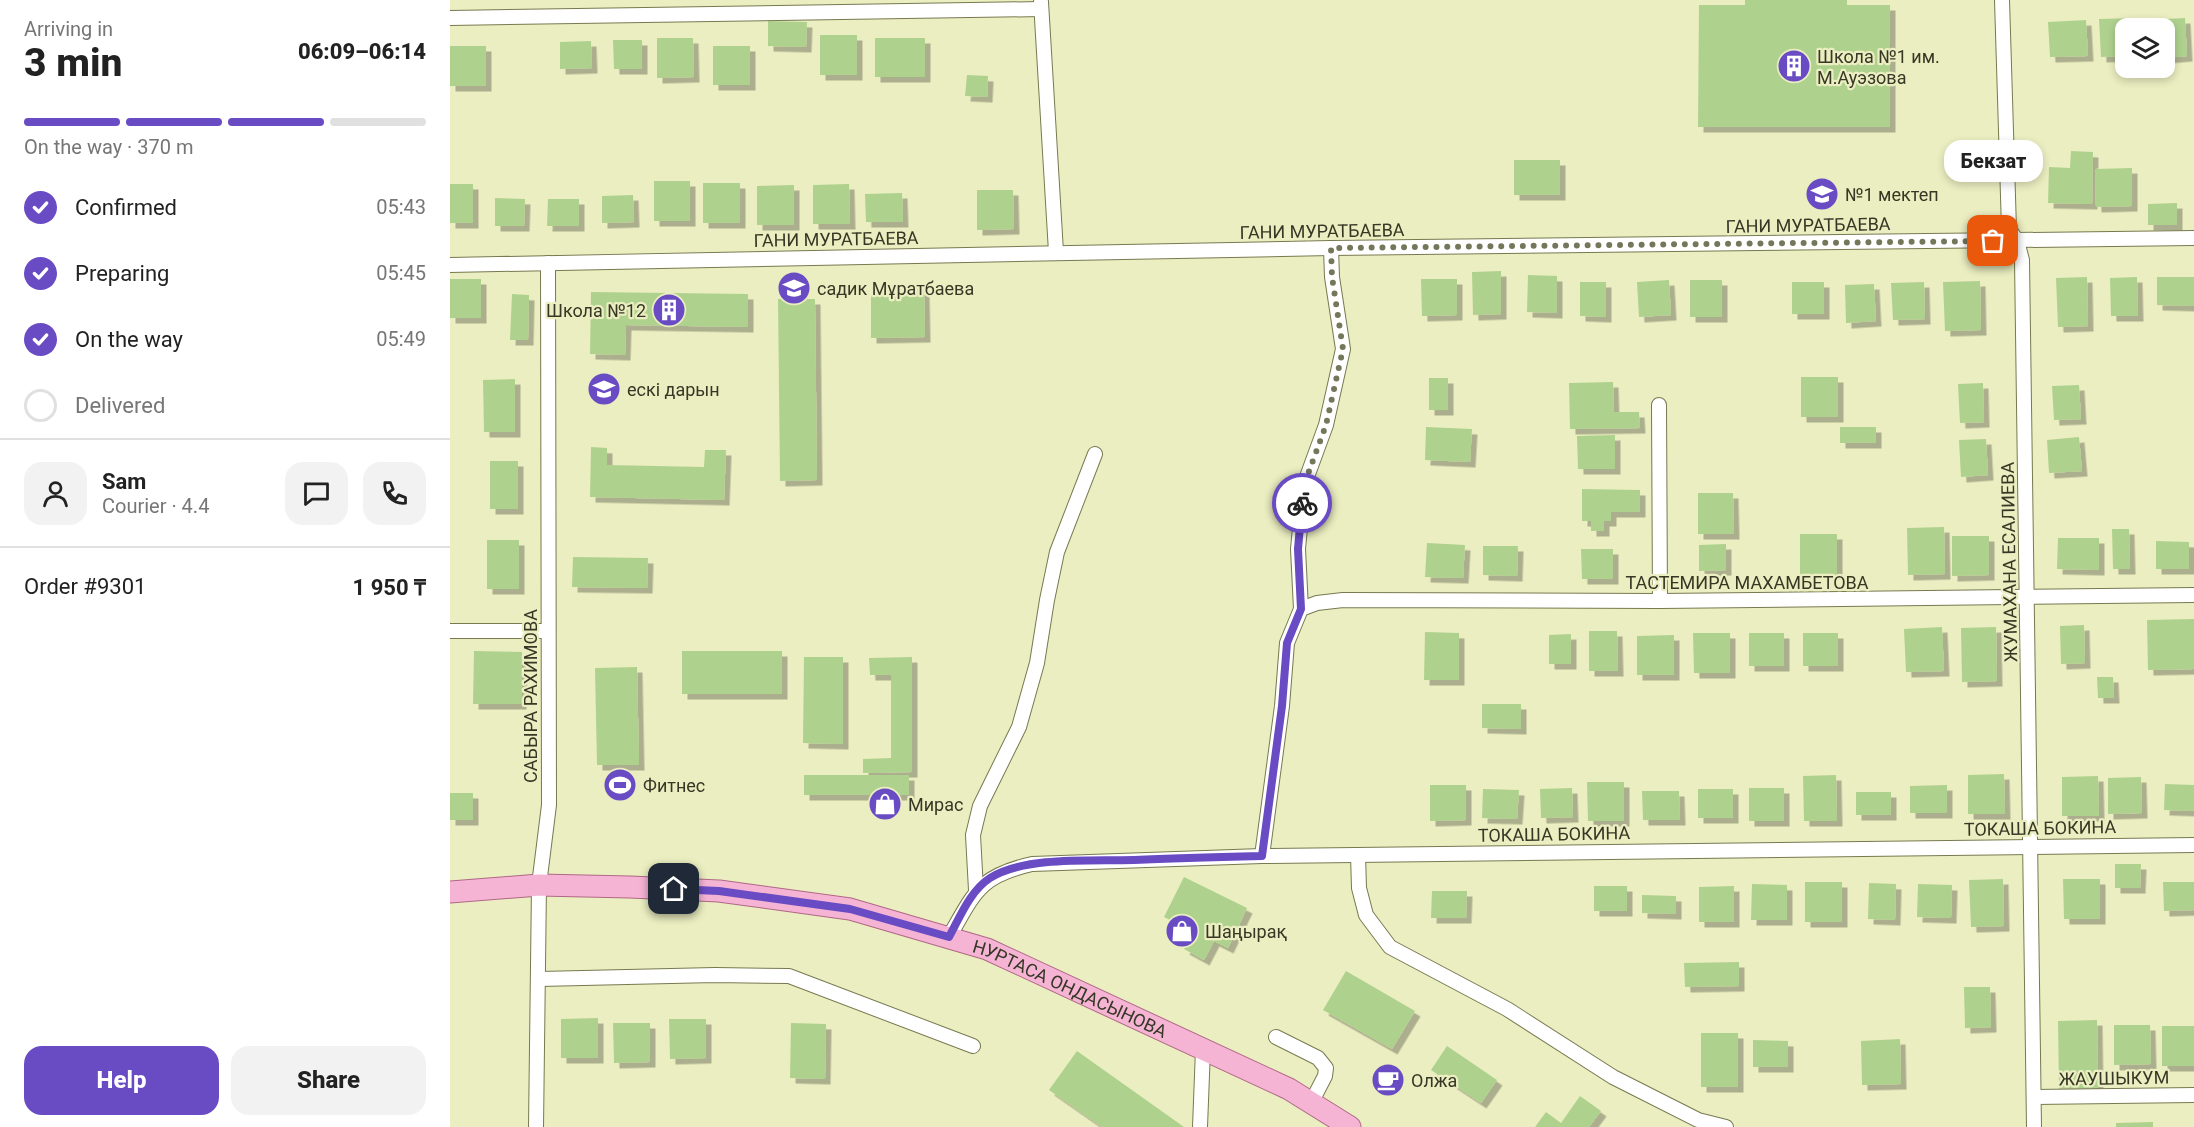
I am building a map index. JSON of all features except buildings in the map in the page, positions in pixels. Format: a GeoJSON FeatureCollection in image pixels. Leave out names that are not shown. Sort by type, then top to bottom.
{"type":"FeatureCollection","features":[{"type":"Feature","properties":{"kind":"main road","name":"НУРТАСА ОНДАСЫНОВА"},"geometry":{"type":"LineString","coordinates":[[450,892],[539,885],[641,887],[749,894],[850,909],[987,949],[1289,1089],[1349,1127]]}},
{"type":"Feature","properties":{"kind":"street","name":"ЖУМАХАНА ЕСАЛИЕВА"},"geometry":{"type":"LineString","coordinates":[[2002,0],[2009,229],[2017,241],[2022,260],[2034,1127]]}},
{"type":"Feature","properties":{"kind":"street"},"geometry":{"type":"LineString","coordinates":[[450,18],[1041,4],[1056,252]]}},
{"type":"Feature","properties":{"kind":"street","name":"ГАНИ МУРАТБАЕВА"},"geometry":{"type":"LineString","coordinates":[[450,265],[1056,252],[1122,253],[1331,248],[2194,238]]}},
{"type":"Feature","properties":{"kind":"street"},"geometry":{"type":"LineString","coordinates":[[1262,856],[1282,706],[1287,643],[1301,609],[1298,549],[1304,485],[1326,425],[1343,349],[1332,277],[1331,248]]}},
{"type":"Feature","properties":{"kind":"street","name":"САБЫРА РАХИМОВА"},"geometry":{"type":"LineString","coordinates":[[536,1127],[539,885],[549,805],[548,263]]}},
{"type":"Feature","properties":{"kind":"street"},"geometry":{"type":"LineString","coordinates":[[1659,405],[1660,601]]}},
{"type":"Feature","properties":{"kind":"street"},"geometry":{"type":"LineString","coordinates":[[976,890],[973,835],[980,806],[1019,726],[1037,663],[1058,552],[1095,454]]}},
{"type":"Feature","properties":{"kind":"street","name":"ТАСТЕМИРА МАХАМБЕТОВА"},"geometry":{"type":"LineString","coordinates":[[1301,609],[1317,603],[1343,600],[1660,601],[2194,595]]}},
{"type":"Feature","properties":{"kind":"street"},"geometry":{"type":"LineString","coordinates":[[450,631],[548,631]]}},
{"type":"Feature","properties":{"kind":"street","name":"ТОКАША БОКИНА"},"geometry":{"type":"LineString","coordinates":[[949,937],[976,890],[990,878],[1008,869],[1032,864],[1262,856],[2194,845]]}},
{"type":"Feature","properties":{"kind":"street"},"geometry":{"type":"LineString","coordinates":[[1359,855],[1359,888],[1366,915],[1390,947],[1452,982],[1507,1009],[1613,1077],[1698,1120],[1726,1127]]}},
{"type":"Feature","properties":{"kind":"street"},"geometry":{"type":"LineString","coordinates":[[539,979],[715,975],[789,976],[973,1046]]}},
{"type":"Feature","properties":{"kind":"street"},"geometry":{"type":"LineString","coordinates":[[1276,1037],[1318,1058],[1326,1068],[1325,1076],[1311,1103]]}},
{"type":"Feature","properties":{"kind":"street"},"geometry":{"type":"LineString","coordinates":[[1200,1127],[1203,1049]]}},
{"type":"Feature","properties":{"kind":"street","name":"ЖАУШЫКУМ"},"geometry":{"type":"LineString","coordinates":[[2034,1097],[2194,1095]]}},
{"type":"Feature","properties":{"kind":"way so far"},"geometry":{"type":"LineString","coordinates":[[1302,503],[1304,485],[1326,425],[1343,349],[1332,277],[1331,248],[1993,241]]}},
{"type":"Feature","properties":{"kind":"place","name":"Школа №1 им. М.Ауэзова"},"geometry":{"type":"Point","coordinates":[1794,66]}},
{"type":"Feature","properties":{"kind":"place","name":"№1 мектеп"},"geometry":{"type":"Point","coordinates":[1822,194]}},
{"type":"Feature","properties":{"kind":"place","name":"Бекзат"},"geometry":{"type":"Point","coordinates":[1993,241]}},
{"type":"Feature","properties":{"kind":"place","name":"садик Мұратбаева"},"geometry":{"type":"Point","coordinates":[794,288]}},
{"type":"Feature","properties":{"kind":"place","name":"Школа №12"},"geometry":{"type":"Point","coordinates":[669,310]}},
{"type":"Feature","properties":{"kind":"place","name":"ескі дарын"},"geometry":{"type":"Point","coordinates":[604,389]}},
{"type":"Feature","properties":{"kind":"place","name":"Фитнес"},"geometry":{"type":"Point","coordinates":[620,785]}},
{"type":"Feature","properties":{"kind":"place","name":"Мирас"},"geometry":{"type":"Point","coordinates":[885,804]}},
{"type":"Feature","properties":{"kind":"place","name":"Шаңырақ"},"geometry":{"type":"Point","coordinates":[1182,931]}},
{"type":"Feature","properties":{"kind":"place","name":"Олжа"},"geometry":{"type":"Point","coordinates":[1388,1080]}},
{"type":"Feature","properties":{"kind":"route"},"geometry":{"type":"LineString","coordinates":[[674,889],[719,891],[850,909],[949,937],[976,890],[990,878],[1008,869],[1032,864],[1077,861],[1262,856],[1282,706],[1287,643],[1301,609],[1298,549],[1302,503]]}}]}
